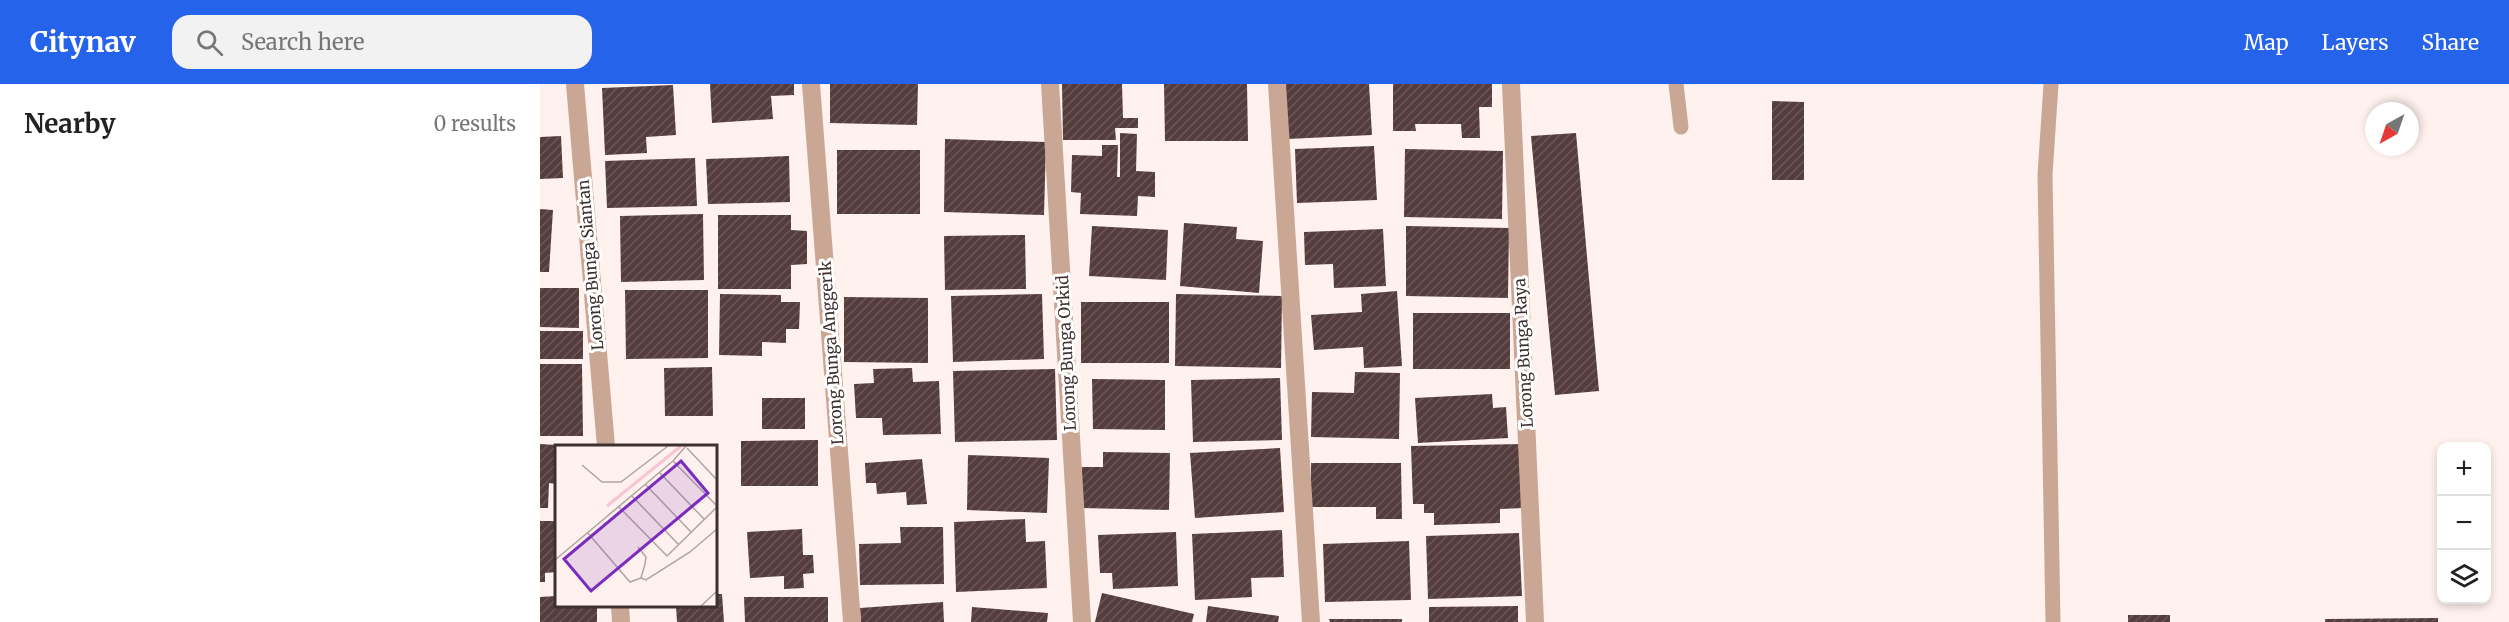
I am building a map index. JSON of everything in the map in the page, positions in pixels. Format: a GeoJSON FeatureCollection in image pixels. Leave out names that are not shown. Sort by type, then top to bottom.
{"type":"FeatureCollection","features":[{"type":"Feature","properties":{"kind":"street","name":"Lorong Bunga Siantan"},"geometry":{"type":"LineString","coordinates":[[575,84],[606,445]]}},
{"type":"Feature","properties":{"kind":"street","name":"Lorong Bunga Anggerik"},"geometry":{"type":"LineString","coordinates":[[811,84],[852,622]]}},
{"type":"Feature","properties":{"kind":"street","name":"Lorong Bunga Orkid"},"geometry":{"type":"LineString","coordinates":[[1050,84],[1082,622]]}},
{"type":"Feature","properties":{"kind":"street"},"geometry":{"type":"LineString","coordinates":[[1277,84],[1311,622]]}},
{"type":"Feature","properties":{"kind":"street","name":"Lorong Bunga Raya"},"geometry":{"type":"LineString","coordinates":[[1511,84],[1535,622]]}},
{"type":"Feature","properties":{"kind":"street"},"geometry":{"type":"LineString","coordinates":[[620,607],[621,622]]}},
{"type":"Feature","properties":{"kind":"lane"},"geometry":{"type":"LineString","coordinates":[[1676,84],[1681,127]]}},
{"type":"Feature","properties":{"kind":"lane"},"geometry":{"type":"LineString","coordinates":[[2051,84],[2045,175],[2053,622]]}},
{"type":"Feature","properties":{"kind":"building"},"geometry":{"type":"Polygon","coordinates":[[[710,84],[794,84],[794,95],[771,96],[773,119],[712,123],[710,84]]]}},
{"type":"Feature","properties":{"kind":"building"},"geometry":{"type":"Polygon","coordinates":[[[830,84],[918,84],[917,125],[830,123],[830,84]]]}},
{"type":"Feature","properties":{"kind":"building"},"geometry":{"type":"Polygon","coordinates":[[[1062,84],[1122,84],[1123,118],[1138,118],[1138,128],[1115,128],[1116,140],[1063,140],[1062,84]]]}},
{"type":"Feature","properties":{"kind":"building"},"geometry":{"type":"Polygon","coordinates":[[[1164,84],[1247,84],[1248,141],[1165,141],[1164,84]]]}},
{"type":"Feature","properties":{"kind":"building"},"geometry":{"type":"Polygon","coordinates":[[[1283,84],[1369,84],[1372,135],[1287,139],[1283,84]]]}},
{"type":"Feature","properties":{"kind":"building"},"geometry":{"type":"Polygon","coordinates":[[[1393,84],[1492,84],[1492,107],[1479,107],[1480,138],[1462,138],[1461,124],[1415,124],[1416,131],[1393,131],[1393,84]]]}},
{"type":"Feature","properties":{"kind":"building"},"geometry":{"type":"Polygon","coordinates":[[[673,85],[676,135],[646,137],[647,153],[605,155],[602,88],[673,85]]]}},
{"type":"Feature","properties":{"kind":"building"},"geometry":{"type":"Polygon","coordinates":[[[1772,101],[1804,102],[1804,180],[1772,180],[1772,101]]]}},
{"type":"Feature","properties":{"kind":"building"},"geometry":{"type":"Polygon","coordinates":[[[1120,133],[1137,134],[1136,171],[1155,172],[1155,197],[1138,196],[1137,216],[1080,214],[1081,193],[1071,192],[1072,155],[1102,156],[1102,145],[1118,145],[1117,177],[1120,177],[1120,133]]]}},
{"type":"Feature","properties":{"kind":"building"},"geometry":{"type":"Polygon","coordinates":[[[1576,133],[1599,391],[1555,395],[1531,136],[1576,133]]]}},
{"type":"Feature","properties":{"kind":"building"},"geometry":{"type":"Polygon","coordinates":[[[561,136],[563,178],[540,179],[540,137],[561,136]]]}},
{"type":"Feature","properties":{"kind":"building"},"geometry":{"type":"Polygon","coordinates":[[[945,139],[1046,142],[1044,215],[944,212],[945,139]]]}},
{"type":"Feature","properties":{"kind":"building"},"geometry":{"type":"Polygon","coordinates":[[[1374,146],[1377,200],[1297,203],[1295,149],[1374,146]]]}},
{"type":"Feature","properties":{"kind":"building"},"geometry":{"type":"Polygon","coordinates":[[[1405,149],[1503,151],[1502,219],[1404,217],[1405,149]]]}},
{"type":"Feature","properties":{"kind":"building"},"geometry":{"type":"Polygon","coordinates":[[[837,150],[920,150],[920,214],[837,214],[837,150]]]}},
{"type":"Feature","properties":{"kind":"building"},"geometry":{"type":"Polygon","coordinates":[[[789,156],[790,202],[708,204],[706,159],[789,156]]]}},
{"type":"Feature","properties":{"kind":"building"},"geometry":{"type":"Polygon","coordinates":[[[695,158],[697,206],[607,208],[605,161],[695,158]]]}},
{"type":"Feature","properties":{"kind":"building"},"geometry":{"type":"Polygon","coordinates":[[[540,209],[553,210],[549,272],[540,272],[540,209]]]}},
{"type":"Feature","properties":{"kind":"building"},"geometry":{"type":"Polygon","coordinates":[[[703,214],[704,280],[621,282],[620,216],[703,214]]]}},
{"type":"Feature","properties":{"kind":"building"},"geometry":{"type":"Polygon","coordinates":[[[718,215],[791,215],[791,230],[807,231],[807,264],[791,265],[791,289],[718,289],[718,215]]]}},
{"type":"Feature","properties":{"kind":"building"},"geometry":{"type":"Polygon","coordinates":[[[1184,223],[1237,227],[1236,239],[1263,241],[1259,293],[1180,286],[1184,223]]]}},
{"type":"Feature","properties":{"kind":"building"},"geometry":{"type":"Polygon","coordinates":[[[1092,226],[1168,230],[1166,280],[1089,276],[1092,226]]]}},
{"type":"Feature","properties":{"kind":"building"},"geometry":{"type":"Polygon","coordinates":[[[1406,226],[1509,228],[1508,298],[1406,296],[1406,226]]]}},
{"type":"Feature","properties":{"kind":"building"},"geometry":{"type":"Polygon","coordinates":[[[1383,229],[1386,286],[1334,288],[1333,264],[1305,265],[1304,232],[1383,229]]]}},
{"type":"Feature","properties":{"kind":"building"},"geometry":{"type":"Polygon","coordinates":[[[1025,235],[1026,289],[945,290],[944,236],[1025,235]]]}},
{"type":"Feature","properties":{"kind":"building"},"geometry":{"type":"Polygon","coordinates":[[[540,288],[579,288],[579,328],[540,327],[540,288]]]}},
{"type":"Feature","properties":{"kind":"building"},"geometry":{"type":"Polygon","coordinates":[[[625,290],[708,290],[708,358],[626,359],[625,290]]]}},
{"type":"Feature","properties":{"kind":"building"},"geometry":{"type":"Polygon","coordinates":[[[1397,291],[1402,366],[1364,368],[1363,347],[1314,350],[1311,315],[1362,312],[1361,294],[1397,291]]]}},
{"type":"Feature","properties":{"kind":"building"},"geometry":{"type":"Polygon","coordinates":[[[720,294],[781,295],[781,302],[800,302],[799,329],[786,329],[786,343],[762,342],[762,356],[719,355],[720,294]]]}},
{"type":"Feature","properties":{"kind":"building"},"geometry":{"type":"Polygon","coordinates":[[[1042,294],[1044,359],[953,362],[951,296],[1042,294]]]}},
{"type":"Feature","properties":{"kind":"building"},"geometry":{"type":"Polygon","coordinates":[[[1176,294],[1282,296],[1281,368],[1175,366],[1176,294]]]}},
{"type":"Feature","properties":{"kind":"building"},"geometry":{"type":"Polygon","coordinates":[[[844,297],[928,298],[928,363],[844,362],[844,297]]]}},
{"type":"Feature","properties":{"kind":"building"},"geometry":{"type":"Polygon","coordinates":[[[1081,302],[1169,302],[1169,363],[1081,363],[1081,302]]]}},
{"type":"Feature","properties":{"kind":"building"},"geometry":{"type":"Polygon","coordinates":[[[1413,313],[1510,313],[1510,369],[1413,369],[1413,313]]]}},
{"type":"Feature","properties":{"kind":"building"},"geometry":{"type":"Polygon","coordinates":[[[540,331],[583,331],[583,359],[540,359],[540,331]]]}},
{"type":"Feature","properties":{"kind":"building"},"geometry":{"type":"Polygon","coordinates":[[[540,364],[582,364],[583,436],[540,436],[540,364]]]}},
{"type":"Feature","properties":{"kind":"building"},"geometry":{"type":"Polygon","coordinates":[[[712,367],[713,416],[665,416],[664,368],[712,367]]]}},
{"type":"Feature","properties":{"kind":"building"},"geometry":{"type":"Polygon","coordinates":[[[912,368],[913,382],[939,381],[941,434],[883,435],[882,418],[856,418],[854,384],[874,383],[873,369],[912,368]]]}},
{"type":"Feature","properties":{"kind":"building"},"geometry":{"type":"Polygon","coordinates":[[[1055,369],[1057,440],[955,442],[953,371],[1055,369]]]}},
{"type":"Feature","properties":{"kind":"building"},"geometry":{"type":"Polygon","coordinates":[[[1355,372],[1400,373],[1399,439],[1311,437],[1312,392],[1354,393],[1355,372]]]}},
{"type":"Feature","properties":{"kind":"building"},"geometry":{"type":"Polygon","coordinates":[[[1280,378],[1282,440],[1193,442],[1191,380],[1280,378]]]}},
{"type":"Feature","properties":{"kind":"building"},"geometry":{"type":"Polygon","coordinates":[[[1092,379],[1165,380],[1165,430],[1093,429],[1092,379]]]}},
{"type":"Feature","properties":{"kind":"building"},"geometry":{"type":"Polygon","coordinates":[[[1492,394],[1493,408],[1506,407],[1508,438],[1418,443],[1415,398],[1492,394]]]}},
{"type":"Feature","properties":{"kind":"building"},"geometry":{"type":"Polygon","coordinates":[[[762,398],[805,398],[805,429],[762,429],[762,398]]]}},
{"type":"Feature","properties":{"kind":"building"},"geometry":{"type":"Polygon","coordinates":[[[818,440],[818,486],[741,486],[741,441],[818,440]]]}},
{"type":"Feature","properties":{"kind":"building"},"geometry":{"type":"Polygon","coordinates":[[[540,444],[556,445],[555,484],[549,483],[548,508],[540,508],[540,444]]]}},
{"type":"Feature","properties":{"kind":"building"},"geometry":{"type":"Polygon","coordinates":[[[1523,444],[1524,508],[1500,509],[1500,523],[1434,525],[1434,513],[1424,513],[1424,504],[1413,504],[1411,446],[1523,444]]]}},
{"type":"Feature","properties":{"kind":"building"},"geometry":{"type":"Polygon","coordinates":[[[1280,448],[1284,512],[1195,518],[1190,453],[1280,448]]]}},
{"type":"Feature","properties":{"kind":"building"},"geometry":{"type":"Polygon","coordinates":[[[1103,452],[1170,453],[1169,510],[1081,508],[1082,467],[1103,467],[1103,452]]]}},
{"type":"Feature","properties":{"kind":"building"},"geometry":{"type":"Polygon","coordinates":[[[968,455],[1049,458],[1047,513],[967,510],[968,455]]]}},
{"type":"Feature","properties":{"kind":"building"},"geometry":{"type":"Polygon","coordinates":[[[922,459],[927,504],[907,505],[906,492],[877,494],[876,483],[866,483],[865,463],[922,459]]]}},
{"type":"Feature","properties":{"kind":"building"},"geometry":{"type":"Polygon","coordinates":[[[1311,463],[1401,463],[1402,519],[1376,519],[1376,507],[1311,507],[1311,463]]]}},
{"type":"Feature","properties":{"kind":"building"},"geometry":{"type":"Polygon","coordinates":[[[1025,519],[1026,542],[1045,541],[1047,588],[956,592],[954,522],[1025,519]]]}},
{"type":"Feature","properties":{"kind":"building"},"geometry":{"type":"Polygon","coordinates":[[[540,521],[555,521],[555,572],[545,573],[545,582],[540,582],[540,521]]]}},
{"type":"Feature","properties":{"kind":"building"},"geometry":{"type":"Polygon","coordinates":[[[900,527],[943,527],[944,584],[860,585],[859,544],[901,543],[900,527]]]}},
{"type":"Feature","properties":{"kind":"building"},"geometry":{"type":"Polygon","coordinates":[[[802,529],[803,555],[813,555],[814,573],[803,574],[804,588],[784,589],[784,576],[750,578],[747,532],[802,529]]]}},
{"type":"Feature","properties":{"kind":"building"},"geometry":{"type":"Polygon","coordinates":[[[1282,530],[1284,577],[1251,578],[1252,597],[1195,600],[1192,534],[1282,530]]]}},
{"type":"Feature","properties":{"kind":"building"},"geometry":{"type":"Polygon","coordinates":[[[1176,532],[1178,586],[1113,589],[1112,573],[1100,573],[1098,535],[1176,532]]]}},
{"type":"Feature","properties":{"kind":"building"},"geometry":{"type":"Polygon","coordinates":[[[1519,533],[1522,596],[1428,599],[1426,536],[1519,533]]]}},
{"type":"Feature","properties":{"kind":"building"},"geometry":{"type":"Polygon","coordinates":[[[1409,541],[1411,600],[1325,602],[1323,544],[1409,541]]]}},
{"type":"Feature","properties":{"kind":"building"},"geometry":{"type":"Polygon","coordinates":[[[1102,593],[1194,614],[1192,622],[1095,622],[1102,593]]]}},
{"type":"Feature","properties":{"kind":"building"},"geometry":{"type":"Polygon","coordinates":[[[717,594],[722,594],[724,622],[677,622],[676,607],[717,607],[717,594]]]}},
{"type":"Feature","properties":{"kind":"building"},"geometry":{"type":"Polygon","coordinates":[[[555,596],[555,607],[597,607],[597,622],[540,622],[540,597],[555,596]]]}},
{"type":"Feature","properties":{"kind":"building"},"geometry":{"type":"Polygon","coordinates":[[[744,597],[828,597],[828,622],[745,622],[744,597]]]}},
{"type":"Feature","properties":{"kind":"building"},"geometry":{"type":"Polygon","coordinates":[[[943,602],[944,622],[861,622],[860,608],[943,602]]]}},
{"type":"Feature","properties":{"kind":"building"},"geometry":{"type":"Polygon","coordinates":[[[1208,606],[1279,616],[1278,622],[1206,622],[1208,606]]]}},
{"type":"Feature","properties":{"kind":"building"},"geometry":{"type":"Polygon","coordinates":[[[1518,606],[1518,622],[1429,622],[1429,607],[1518,606]]]}},
{"type":"Feature","properties":{"kind":"building"},"geometry":{"type":"Polygon","coordinates":[[[972,607],[1048,613],[1047,622],[971,622],[972,607]]]}},
{"type":"Feature","properties":{"kind":"building"},"geometry":{"type":"Polygon","coordinates":[[[2128,615],[2170,615],[2170,622],[2128,622],[2128,615]]]}},
{"type":"Feature","properties":{"kind":"building"},"geometry":{"type":"Polygon","coordinates":[[[2438,618],[2438,622],[2325,622],[2325,619],[2438,618]]]}},
{"type":"Feature","properties":{"kind":"building"},"geometry":{"type":"Polygon","coordinates":[[[1329,619],[1402,619],[1402,622],[1330,622],[1329,619]]]}}]}
